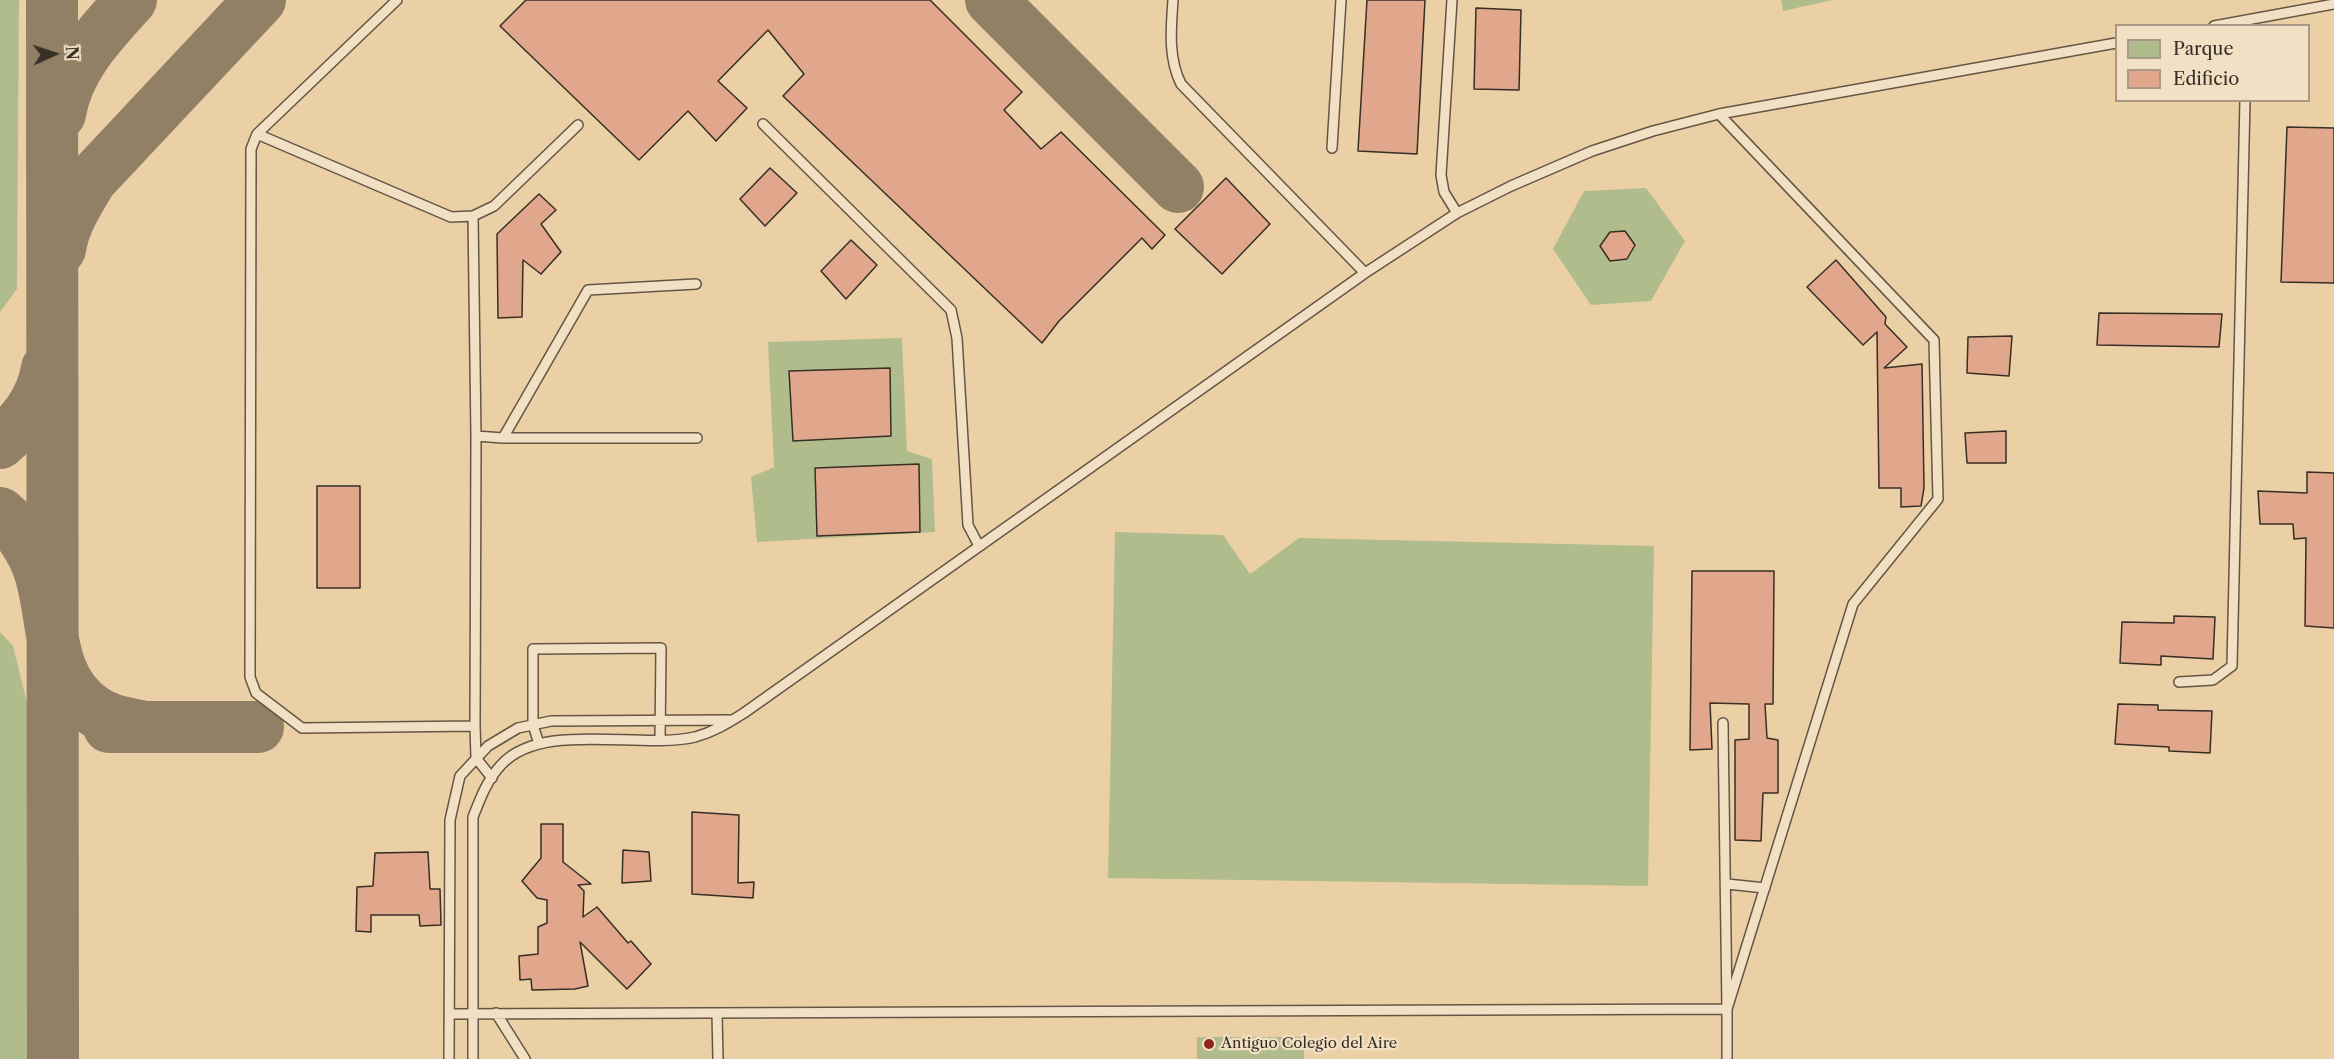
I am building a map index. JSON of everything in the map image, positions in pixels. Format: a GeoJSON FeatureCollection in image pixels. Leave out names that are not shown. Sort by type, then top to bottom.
{"type":"FeatureCollection","features":[{"type":"Feature","properties":{"kind":"lane"},"geometry":{"type":"LineString","coordinates":[[397,0],[257,134],[251,148],[249,677],[256,693],[302,728],[475,726]]}},
{"type":"Feature","properties":{"kind":"lane"},"geometry":{"type":"LineString","coordinates":[[1173,0],[1171,50],[1173,66],[1181,84],[1365,273]]}},
{"type":"Feature","properties":{"kind":"lane"},"geometry":{"type":"LineString","coordinates":[[1332,148],[1341,0]]}},
{"type":"Feature","properties":{"kind":"lane"},"geometry":{"type":"LineString","coordinates":[[1452,0],[1441,175],[1444,192],[1457,213]]}},
{"type":"Feature","properties":{"kind":"lane"},"geometry":{"type":"LineString","coordinates":[[2239,23],[2334,4]]}},
{"type":"Feature","properties":{"kind":"lane"},"geometry":{"type":"LineString","coordinates":[[473,1059],[473,818],[484,790],[501,764],[530,746],[556,740],[660,740],[694,737],[714,732],[1365,273],[1457,213],[1511,186],[1592,151],[1653,131],[1719,114],[2115,43]]}},
{"type":"Feature","properties":{"kind":"lane"},"geometry":{"type":"LineString","coordinates":[[2179,682],[2213,680],[2232,666],[2245,102]]}},
{"type":"Feature","properties":{"kind":"lane"},"geometry":{"type":"LineString","coordinates":[[1719,114],[1934,340],[1938,499],[1853,604],[1727,1009]]}},
{"type":"Feature","properties":{"kind":"lane"},"geometry":{"type":"LineString","coordinates":[[763,124],[951,310],[957,338],[968,525],[979,546]]}},
{"type":"Feature","properties":{"kind":"lane"},"geometry":{"type":"LineString","coordinates":[[257,134],[451,218],[473,216],[494,206],[578,125]]}},
{"type":"Feature","properties":{"kind":"lane"},"geometry":{"type":"LineString","coordinates":[[473,216],[476,758],[492,778]]}},
{"type":"Feature","properties":{"kind":"lane"},"geometry":{"type":"LineString","coordinates":[[503,438],[588,290],[696,284]]}},
{"type":"Feature","properties":{"kind":"lane"},"geometry":{"type":"LineString","coordinates":[[476,435],[503,438],[697,438]]}},
{"type":"Feature","properties":{"kind":"lane"},"geometry":{"type":"LineString","coordinates":[[539,744],[533,725],[533,649],[661,648],[660,740]]}},
{"type":"Feature","properties":{"kind":"lane"},"geometry":{"type":"LineString","coordinates":[[449,1059],[450,820],[460,776],[488,746],[518,728],[551,721],[732,720]]}},
{"type":"Feature","properties":{"kind":"lane"},"geometry":{"type":"LineString","coordinates":[[1723,723],[1727,884],[1727,1059]]}},
{"type":"Feature","properties":{"kind":"lane"},"geometry":{"type":"LineString","coordinates":[[1727,884],[1765,888]]}},
{"type":"Feature","properties":{"kind":"lane"},"geometry":{"type":"LineString","coordinates":[[449,1014],[1727,1009]]}},
{"type":"Feature","properties":{"kind":"lane"},"geometry":{"type":"LineString","coordinates":[[496,1013],[525,1059]]}},
{"type":"Feature","properties":{"kind":"lane"},"geometry":{"type":"LineString","coordinates":[[717,1013],[718,1059]]}},
{"type":"Feature","properties":{"kind":"green space"},"geometry":{"type":"Polygon","coordinates":[[[0,0],[19,0],[17,289],[0,312],[0,0]]]}},
{"type":"Feature","properties":{"kind":"green space"},"geometry":{"type":"Polygon","coordinates":[[[1781,0],[1832,0],[1783,11],[1781,0]]]}},
{"type":"Feature","properties":{"kind":"green space"},"geometry":{"type":"Polygon","coordinates":[[[1646,188],[1685,241],[1651,301],[1591,305],[1553,249],[1584,191],[1646,188]]]}},
{"type":"Feature","properties":{"kind":"green space"},"geometry":{"type":"Polygon","coordinates":[[[902,338],[907,451],[932,459],[935,532],[757,542],[751,477],[774,467],[768,342],[902,338]]]}},
{"type":"Feature","properties":{"kind":"green space"},"geometry":{"type":"Polygon","coordinates":[[[1115,532],[1223,535],[1250,574],[1299,538],[1654,546],[1648,886],[1108,878],[1115,532]]]}},
{"type":"Feature","properties":{"kind":"green space"},"geometry":{"type":"Polygon","coordinates":[[[0,632],[13,646],[29,710],[30,1059],[0,1059],[0,632]]]}},
{"type":"Feature","properties":{"kind":"green space"},"geometry":{"type":"Polygon","coordinates":[[[1197,1037],[1304,1037],[1304,1059],[1197,1059],[1197,1037]]]}},
{"type":"Feature","properties":{"kind":"building"},"geometry":{"type":"Polygon","coordinates":[[[526,0],[930,0],[1022,92],[1004,110],[1041,149],[1061,132],[1165,235],[1152,249],[1142,238],[1059,321],[1042,343],[783,96],[804,74],[768,30],[718,81],[747,108],[716,141],[688,111],[639,160],[500,26],[526,0]]]}},
{"type":"Feature","properties":{"kind":"building"},"geometry":{"type":"Polygon","coordinates":[[[1367,0],[1425,0],[1417,154],[1358,151],[1367,0]]]}},
{"type":"Feature","properties":{"kind":"building"},"geometry":{"type":"Polygon","coordinates":[[[1476,8],[1521,10],[1519,90],[1474,89],[1476,8]]]}},
{"type":"Feature","properties":{"kind":"building"},"geometry":{"type":"Polygon","coordinates":[[[2287,127],[2334,128],[2334,283],[2281,282],[2287,127]]]}},
{"type":"Feature","properties":{"kind":"building"},"geometry":{"type":"Polygon","coordinates":[[[770,168],[797,193],[765,226],[740,199],[770,168]]]}},
{"type":"Feature","properties":{"kind":"building"},"geometry":{"type":"Polygon","coordinates":[[[1226,178],[1270,224],[1222,274],[1175,229],[1226,178]]]}},
{"type":"Feature","properties":{"kind":"building"},"geometry":{"type":"Polygon","coordinates":[[[539,194],[556,210],[541,224],[561,252],[541,274],[523,260],[522,317],[498,318],[497,234],[539,194]]]}},
{"type":"Feature","properties":{"kind":"building"},"geometry":{"type":"Polygon","coordinates":[[[1625,231],[1635,245],[1627,259],[1610,261],[1600,246],[1610,232],[1625,231]]]}},
{"type":"Feature","properties":{"kind":"building"},"geometry":{"type":"Polygon","coordinates":[[[851,240],[877,265],[846,299],[821,271],[851,240]]]}},
{"type":"Feature","properties":{"kind":"building"},"geometry":{"type":"Polygon","coordinates":[[[1836,260],[1886,317],[1885,324],[1907,347],[1884,368],[1922,364],[1924,488],[1921,506],[1901,507],[1901,488],[1879,488],[1877,332],[1863,345],[1807,287],[1836,260]]]}},
{"type":"Feature","properties":{"kind":"building"},"geometry":{"type":"Polygon","coordinates":[[[2099,313],[2222,314],[2219,347],[2097,345],[2099,313]]]}},
{"type":"Feature","properties":{"kind":"building"},"geometry":{"type":"Polygon","coordinates":[[[2012,336],[2009,376],[1967,373],[1968,337],[2012,336]]]}},
{"type":"Feature","properties":{"kind":"building"},"geometry":{"type":"Polygon","coordinates":[[[890,368],[891,436],[793,441],[789,371],[890,368]]]}},
{"type":"Feature","properties":{"kind":"building"},"geometry":{"type":"Polygon","coordinates":[[[2006,431],[2006,463],[1967,463],[1965,433],[2006,431]]]}},
{"type":"Feature","properties":{"kind":"building"},"geometry":{"type":"Polygon","coordinates":[[[919,464],[920,532],[817,536],[815,468],[919,464]]]}},
{"type":"Feature","properties":{"kind":"building"},"geometry":{"type":"Polygon","coordinates":[[[2307,472],[2334,473],[2334,628],[2305,626],[2306,538],[2294,539],[2293,524],[2260,524],[2258,491],[2307,493],[2307,472]]]}},
{"type":"Feature","properties":{"kind":"building"},"geometry":{"type":"Polygon","coordinates":[[[317,486],[360,486],[360,588],[317,588],[317,486]]]}},
{"type":"Feature","properties":{"kind":"building"},"geometry":{"type":"Polygon","coordinates":[[[1692,571],[1774,571],[1773,704],[1765,704],[1767,738],[1778,740],[1778,793],[1763,793],[1761,841],[1735,840],[1735,740],[1749,739],[1749,704],[1710,703],[1712,749],[1690,750],[1692,571]]]}},
{"type":"Feature","properties":{"kind":"building"},"geometry":{"type":"Polygon","coordinates":[[[2174,616],[2215,617],[2213,659],[2161,656],[2161,665],[2120,663],[2122,622],[2174,623],[2174,616]]]}},
{"type":"Feature","properties":{"kind":"building"},"geometry":{"type":"Polygon","coordinates":[[[2118,704],[2158,705],[2158,710],[2212,711],[2210,753],[2169,751],[2169,747],[2115,744],[2118,704]]]}},
{"type":"Feature","properties":{"kind":"building"},"geometry":{"type":"Polygon","coordinates":[[[692,812],[739,815],[738,883],[754,882],[753,898],[692,894],[692,812]]]}},
{"type":"Feature","properties":{"kind":"building"},"geometry":{"type":"Polygon","coordinates":[[[541,824],[563,824],[563,862],[591,884],[578,885],[584,891],[583,917],[597,907],[628,943],[631,941],[651,964],[627,989],[580,942],[588,986],[575,989],[532,990],[531,979],[520,980],[519,956],[538,954],[538,927],[547,923],[547,900],[537,898],[522,881],[541,858],[541,824]]]}},
{"type":"Feature","properties":{"kind":"building"},"geometry":{"type":"Polygon","coordinates":[[[623,850],[649,852],[651,881],[622,883],[623,850]]]}},
{"type":"Feature","properties":{"kind":"building"},"geometry":{"type":"Polygon","coordinates":[[[428,852],[430,889],[440,889],[441,925],[420,926],[419,915],[371,915],[371,932],[356,931],[357,887],[373,886],[375,853],[428,852]]]}},
{"type":"Feature","properties":{"kind":"taxiway"},"geometry":{"type":"LineString","coordinates":[[52,0],[53,1059]]}},
{"type":"Feature","properties":{"kind":"taxiway"},"geometry":{"type":"LineString","coordinates":[[60,114],[64,97],[78,66],[97,38],[131,0]]}},
{"type":"Feature","properties":{"kind":"taxiway"},"geometry":{"type":"LineString","coordinates":[[60,249],[68,222],[91,180],[260,0]]}},
{"type":"Feature","properties":{"kind":"taxiway"},"geometry":{"type":"LineString","coordinates":[[991,0],[1178,187]]}},
{"type":"Feature","properties":{"kind":"taxiway"},"geometry":{"type":"LineString","coordinates":[[0,443],[31,410],[45,380],[47,368]]}},
{"type":"Feature","properties":{"kind":"taxiway"},"geometry":{"type":"LineString","coordinates":[[0,513],[24,540],[37,564],[45,591],[54,648],[67,682],[78,697],[99,714],[145,727]]}},
{"type":"Feature","properties":{"kind":"taxiway"},"geometry":{"type":"LineString","coordinates":[[109,727],[258,727]]}},
{"type":"Feature","properties":{"kind":"place","name":"Antiguo Colegio del Aire"},"geometry":{"type":"Point","coordinates":[1209,1044]}}]}
